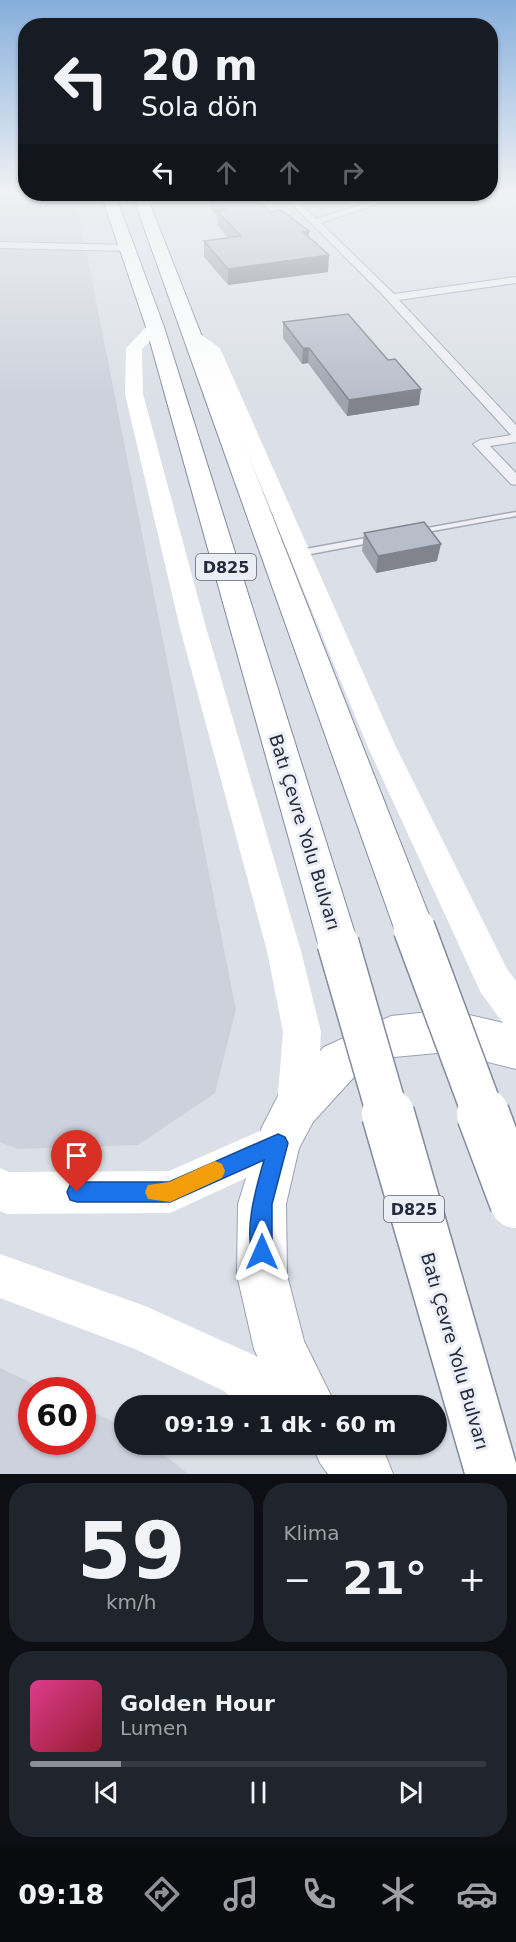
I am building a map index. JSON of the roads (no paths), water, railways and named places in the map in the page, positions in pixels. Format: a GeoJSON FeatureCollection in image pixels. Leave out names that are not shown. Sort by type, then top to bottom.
{"type":"FeatureCollection","features":[{"type":"Feature","properties":{"kind":"highway","name":"Batı Çevre Yolu Bulvarı"},"geometry":{"type":"LineString","coordinates":[[132,261],[155,327],[338,943],[492,1474]]}},
{"type":"Feature","properties":{"kind":"highway","name":"D825"},"geometry":{"type":"LineString","coordinates":[[165,261],[516,1202]]}},
{"type":"Feature","properties":{"kind":"main road"},"geometry":{"type":"LineString","coordinates":[[303,1395],[280,1349],[262,1275],[262,1204],[288,1125],[339,1062],[391,1037],[448,1031],[508,1044],[516,1048]]}},
{"type":"Feature","properties":{"kind":"main road"},"geometry":{"type":"LineString","coordinates":[[348,1455],[364,1474]]}},
{"type":"Feature","properties":{"kind":"street"},"geometry":{"type":"LineString","coordinates":[[354,261],[516,433]]}},
{"type":"Feature","properties":{"kind":"street"},"geometry":{"type":"LineString","coordinates":[[391,298],[516,280]]}},
{"type":"Feature","properties":{"kind":"street"},"geometry":{"type":"LineString","coordinates":[[0,1189],[8,1192],[170,1192],[288,1125],[302,1032],[192,624],[134,394],[134,348],[155,327]]}},
{"type":"Feature","properties":{"kind":"street"},"geometry":{"type":"LineString","coordinates":[[193,334],[212,348],[247,436],[404,795],[494,981],[516,1010]]}},
{"type":"Feature","properties":{"kind":"street"},"geometry":{"type":"LineString","coordinates":[[516,438],[480,444],[516,482]]}},
{"type":"Feature","properties":{"kind":"street"},"geometry":{"type":"LineString","coordinates":[[0,1276],[146,1329],[241,1374],[266,1395]]}},
{"type":"Feature","properties":{"kind":"street"},"geometry":{"type":"LineString","coordinates":[[341,1455],[364,1474]]}},
{"type":"Feature","properties":{"kind":"lane"},"geometry":{"type":"LineString","coordinates":[[402,534],[516,514]]}},
{"type":"Feature","properties":{"kind":"lane"},"geometry":{"type":"LineString","coordinates":[[300,553],[391,537]]}}]}
